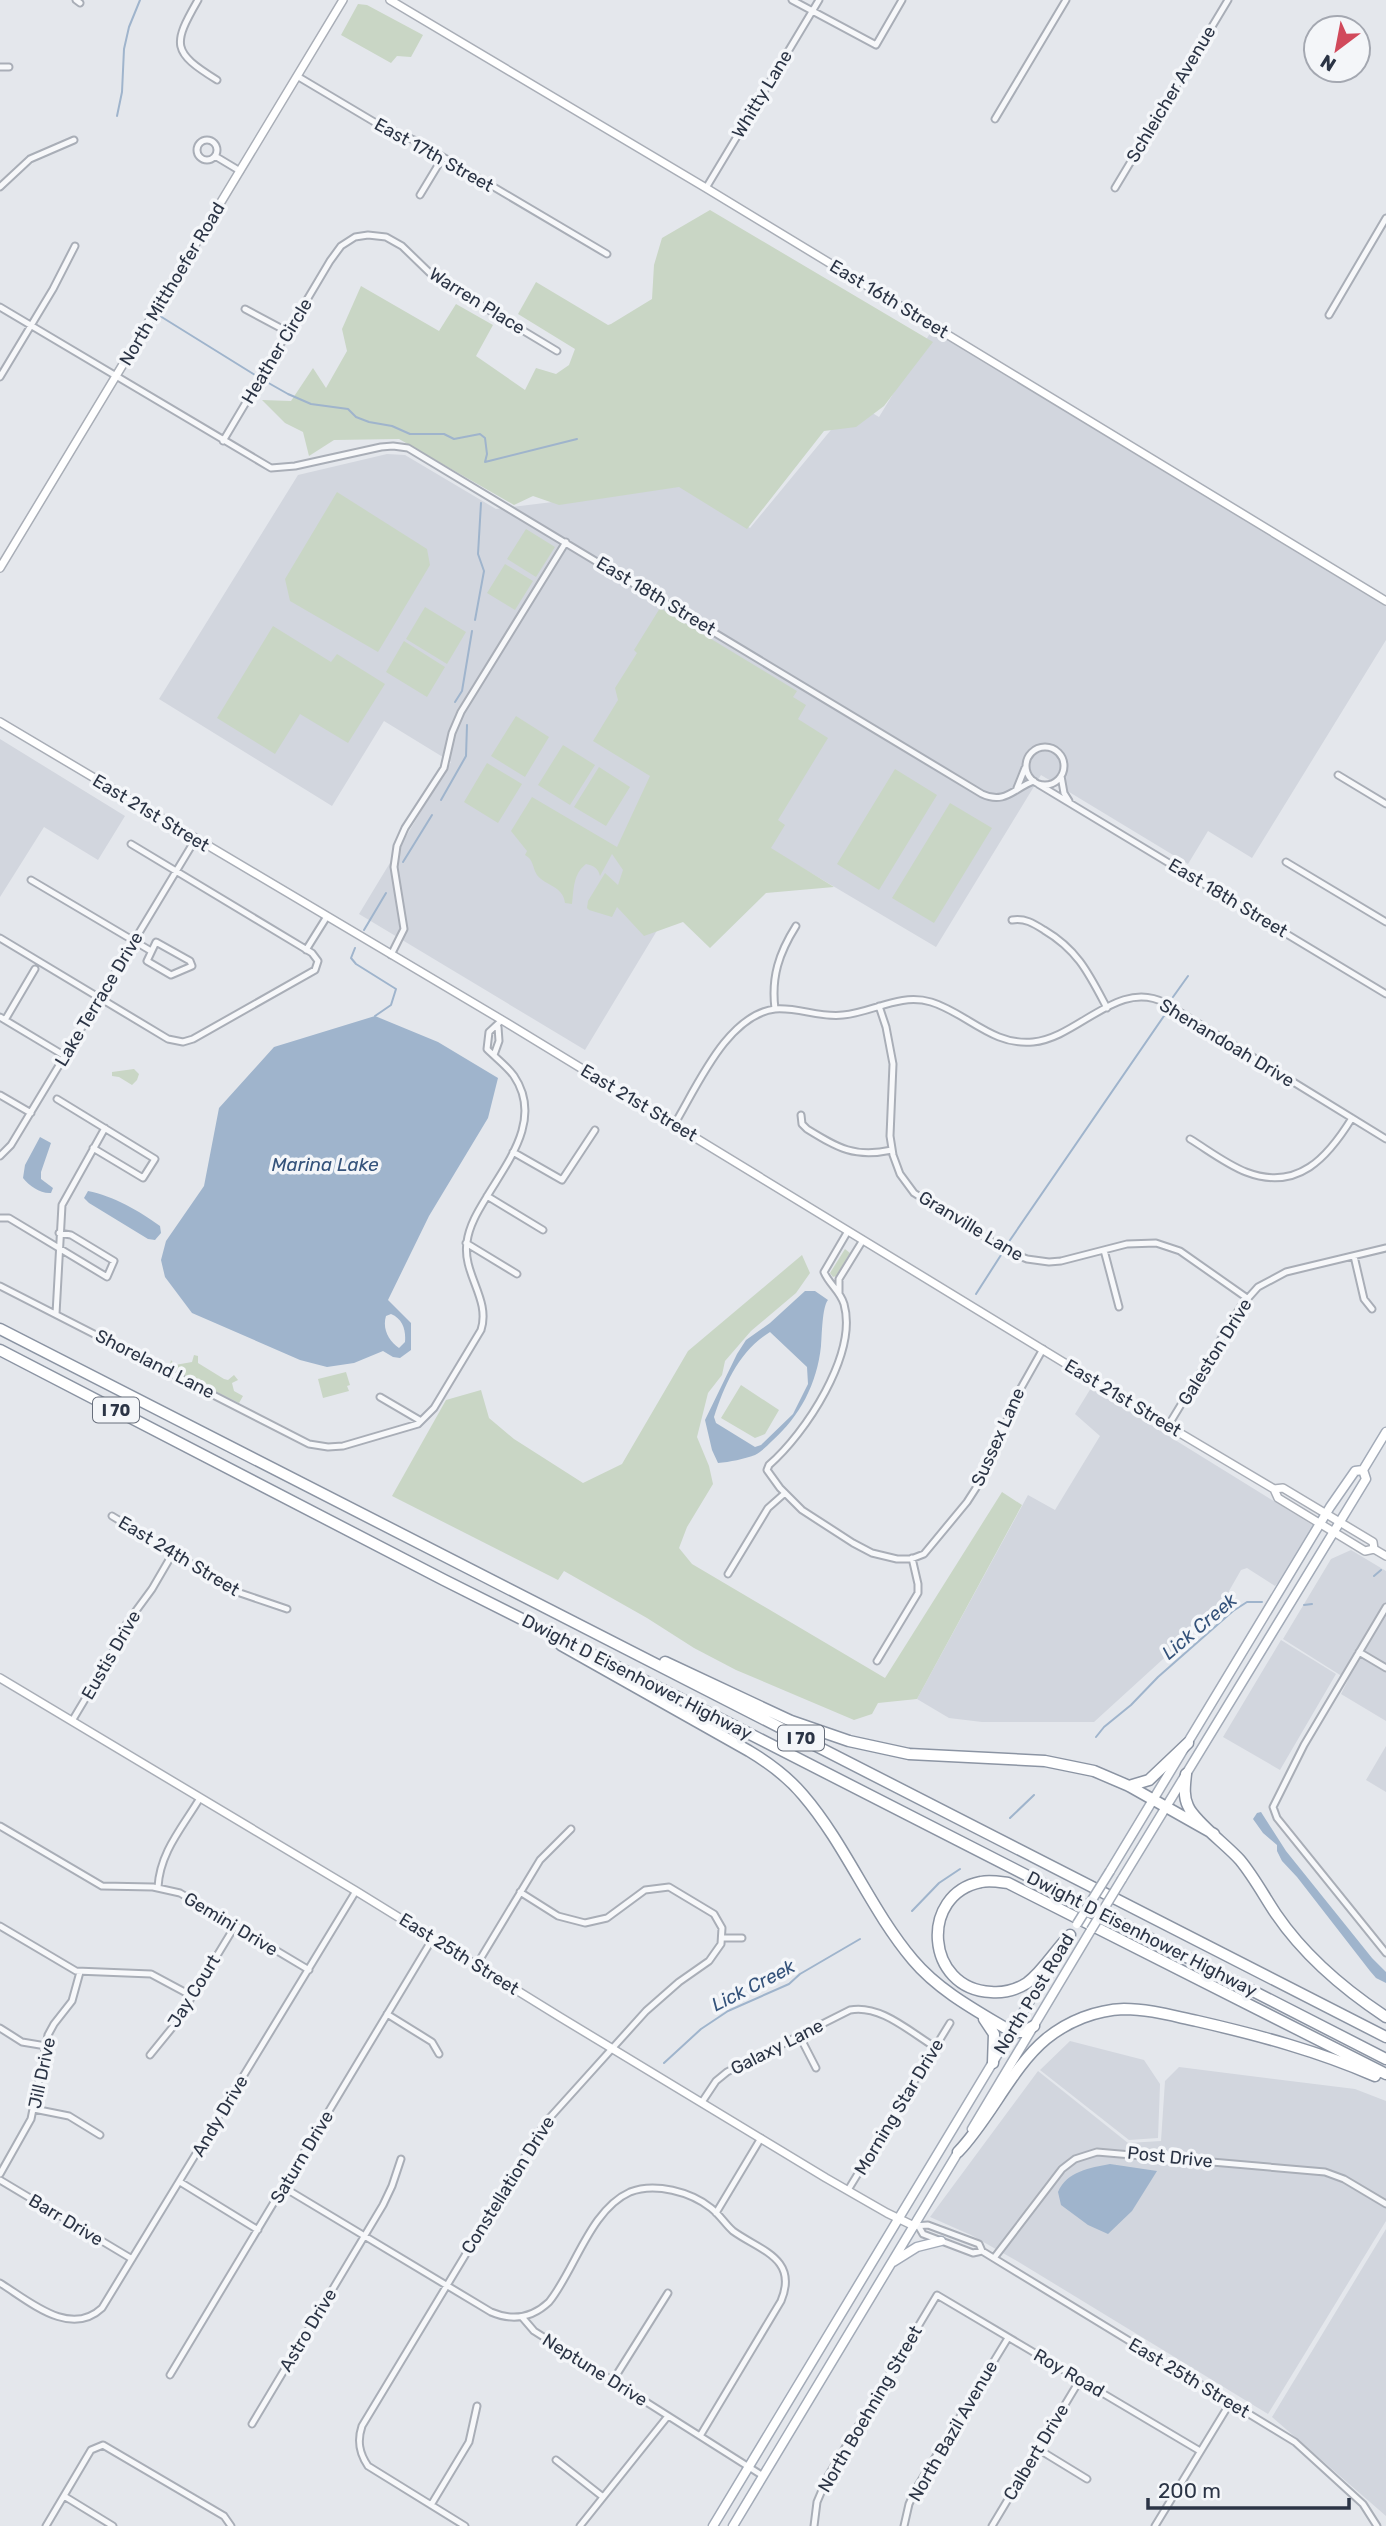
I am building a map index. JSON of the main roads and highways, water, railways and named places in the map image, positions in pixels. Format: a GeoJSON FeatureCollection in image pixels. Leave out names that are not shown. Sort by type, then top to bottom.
{"type":"FeatureCollection","features":[{"type":"Feature","properties":{"kind":"highway","name":"Dwight D Eisenhower Highway"},"geometry":{"type":"LineString","coordinates":[[0,1329],[1386,2037]]}},
{"type":"Feature","properties":{"kind":"highway","name":"Dwight D Eisenhower Highway"},"geometry":{"type":"LineString","coordinates":[[0,1350],[444,1580],[1386,2059]]}},
{"type":"Feature","properties":{"kind":"highway"},"geometry":{"type":"LineString","coordinates":[[444,1580],[737,1744],[774,1768],[800,1791],[822,1819],[912,1959],[934,1981],[1012,2032],[1023,2032],[1034,2026]]}},
{"type":"Feature","properties":{"kind":"highway"},"geometry":{"type":"LineString","coordinates":[[513,1591],[780,1716],[840,1739],[922,1755],[1057,1762],[1094,1770],[1129,1786],[1214,1834]]}},
{"type":"Feature","properties":{"kind":"highway"},"geometry":{"type":"LineString","coordinates":[[1129,1786],[1149,1780],[1188,1743]]}},
{"type":"Feature","properties":{"kind":"highway"},"geometry":{"type":"LineString","coordinates":[[1186,1774],[1188,1806],[1240,1860],[1270,1901],[1275,1913],[1306,1949],[1351,1992],[1386,2017]]}},
{"type":"Feature","properties":{"kind":"highway"},"geometry":{"type":"LineString","coordinates":[[1070,1935],[1027,1983],[996,1993],[973,1990],[956,1980],[942,1960],[937,1932],[942,1914],[958,1893],[983,1881],[1008,1883],[1386,2074]]}},
{"type":"Feature","properties":{"kind":"highway"},"geometry":{"type":"LineString","coordinates":[[971,2007],[990,2025],[994,2034],[993,2063]]}},
{"type":"Feature","properties":{"kind":"highway"},"geometry":{"type":"LineString","coordinates":[[958,2152],[974,2136],[1042,2042],[1073,2022],[1106,2011],[1149,2011],[1237,2030],[1304,2049],[1386,2080]]}},
{"type":"Feature","properties":{"kind":"main road","name":"North Mitthoefer Road"},"geometry":{"type":"LineString","coordinates":[[0,568],[343,0]]}},
{"type":"Feature","properties":{"kind":"main road","name":"East 16th Street"},"geometry":{"type":"LineString","coordinates":[[390,0],[706,188],[1386,601]]}},
{"type":"Feature","properties":{"kind":"main road","name":"East 21st Street"},"geometry":{"type":"LineString","coordinates":[[0,722],[674,1125],[1168,1426],[1275,1489],[1283,1488],[1339,1521],[1373,1542],[1374,1549]]}},
{"type":"Feature","properties":{"kind":"main road","name":"North Post Road"},"geometry":{"type":"LineString","coordinates":[[733,2526],[892,2262],[917,2226],[958,2152],[1091,1930],[1366,1479],[1363,1470],[1386,1432]]}},
{"type":"Feature","properties":{"kind":"main road","name":"North Post Road"},"geometry":{"type":"LineString","coordinates":[[713,2526],[1326,1514],[1355,1471],[1363,1470]]}},
{"type":"Feature","properties":{"kind":"main road","name":"East 21st Street"},"geometry":{"type":"LineString","coordinates":[[1275,1489],[1278,1498],[1320,1524],[1365,1551],[1374,1549],[1386,1556]]}},
{"type":"Feature","properties":{"kind":"main road"},"geometry":{"type":"LineString","coordinates":[[1285,1582],[1301,1587]]}},
{"type":"Feature","properties":{"kind":"main road","name":"East 25th Street"},"geometry":{"type":"LineString","coordinates":[[0,1678],[356,1891],[612,2049],[848,2190],[917,2226]]}},
{"type":"Feature","properties":{"kind":"main road"},"geometry":{"type":"LineString","coordinates":[[892,2262],[917,2248],[941,2241]]}},
{"type":"Feature","properties":{"kind":"water","name":"Marina Lake"},"geometry":{"type":"Polygon","coordinates":[[[375,1016],[438,1042],[498,1078],[488,1118],[429,1216],[388,1300],[411,1323],[411,1350],[400,1358],[383,1351],[354,1363],[327,1367],[300,1360],[192,1313],[165,1277],[161,1260],[166,1241],[204,1186],[219,1108],[274,1047],[375,1016]],[[386,1316],[385,1326],[389,1338],[399,1348],[405,1342],[405,1333],[403,1325],[395,1316],[386,1316]]]}},
{"type":"Feature","properties":{"kind":"water"},"geometry":{"type":"Polygon","coordinates":[[[40,1137],[51,1143],[41,1179],[53,1188],[51,1193],[36,1189],[23,1178],[25,1165],[40,1137]]]}},
{"type":"Feature","properties":{"kind":"water"},"geometry":{"type":"Polygon","coordinates":[[[88,1191],[107,1196],[135,1210],[160,1226],[161,1233],[155,1240],[148,1239],[89,1203],[84,1198],[88,1191]]]}},
{"type":"Feature","properties":{"kind":"water"},"geometry":{"type":"Polygon","coordinates":[[[805,1291],[815,1291],[828,1300],[823,1315],[816,1373],[799,1410],[782,1431],[757,1454],[718,1463],[705,1420],[746,1340],[770,1323],[805,1291]],[[770,1332],[750,1349],[734,1369],[714,1417],[716,1423],[755,1447],[761,1445],[793,1414],[808,1384],[807,1367],[770,1332]]]}},
{"type":"Feature","properties":{"kind":"water"},"geometry":{"type":"Polygon","coordinates":[[[1261,1812],[1286,1851],[1386,1972],[1386,1983],[1370,1971],[1282,1861],[1277,1845],[1263,1833],[1253,1819],[1261,1812]]]}},
{"type":"Feature","properties":{"kind":"water"},"geometry":{"type":"Polygon","coordinates":[[[1110,2164],[1157,2171],[1132,2211],[1108,2234],[1088,2225],[1061,2205],[1058,2192],[1073,2175],[1110,2164]]]}},
{"type":"Feature","properties":{"kind":"waterway"},"geometry":{"type":"LineString","coordinates":[[117,116],[122,92],[124,49],[140,0]]}},
{"type":"Feature","properties":{"kind":"waterway"},"geometry":{"type":"LineString","coordinates":[[160,316],[255,375]]}},
{"type":"Feature","properties":{"kind":"waterway"},"geometry":{"type":"LineString","coordinates":[[265,381],[311,404],[348,409],[356,417],[392,426],[410,434],[444,434],[454,439],[480,434],[485,438],[485,462],[577,439]]}},
{"type":"Feature","properties":{"kind":"waterway"},"geometry":{"type":"LineString","coordinates":[[475,620],[484,571],[478,554],[481,503]]}},
{"type":"Feature","properties":{"kind":"waterway"},"geometry":{"type":"LineString","coordinates":[[455,702],[462,691],[472,631]]}},
{"type":"Feature","properties":{"kind":"waterway"},"geometry":{"type":"LineString","coordinates":[[441,800],[466,756],[467,725]]}},
{"type":"Feature","properties":{"kind":"waterway"},"geometry":{"type":"LineString","coordinates":[[403,862],[432,815]]}},
{"type":"Feature","properties":{"kind":"waterway"},"geometry":{"type":"LineString","coordinates":[[364,930],[386,893]]}},
{"type":"Feature","properties":{"kind":"waterway"},"geometry":{"type":"LineString","coordinates":[[355,948],[351,958],[356,964],[396,989],[391,1005],[375,1016]]}},
{"type":"Feature","properties":{"kind":"waterway"},"geometry":{"type":"LineString","coordinates":[[1173,997],[1188,976]]}},
{"type":"Feature","properties":{"kind":"waterway"},"geometry":{"type":"LineString","coordinates":[[1008,1243],[1166,1013]]}},
{"type":"Feature","properties":{"kind":"waterway"},"geometry":{"type":"LineString","coordinates":[[976,1294],[1001,1255]]}},
{"type":"Feature","properties":{"kind":"waterway","name":"Lick Creek"},"geometry":{"type":"LineString","coordinates":[[1374,1576],[1381,1570]]}},
{"type":"Feature","properties":{"kind":"waterway","name":"Lick Creek"},"geometry":{"type":"LineString","coordinates":[[1096,1737],[1158,1677],[1233,1611],[1247,1602],[1262,1602]]}},
{"type":"Feature","properties":{"kind":"waterway","name":"Lick Creek"},"geometry":{"type":"LineString","coordinates":[[1304,1605],[1312,1604]]}},
{"type":"Feature","properties":{"kind":"waterway","name":"Lick Creek"},"geometry":{"type":"LineString","coordinates":[[1010,1818],[1034,1795]]}},
{"type":"Feature","properties":{"kind":"waterway","name":"Lick Creek"},"geometry":{"type":"LineString","coordinates":[[912,1911],[939,1883],[960,1869]]}},
{"type":"Feature","properties":{"kind":"waterway","name":"Lick Creek"},"geometry":{"type":"LineString","coordinates":[[664,2063],[701,2029],[728,2011],[789,1984],[800,1974],[860,1939]]}}]}
